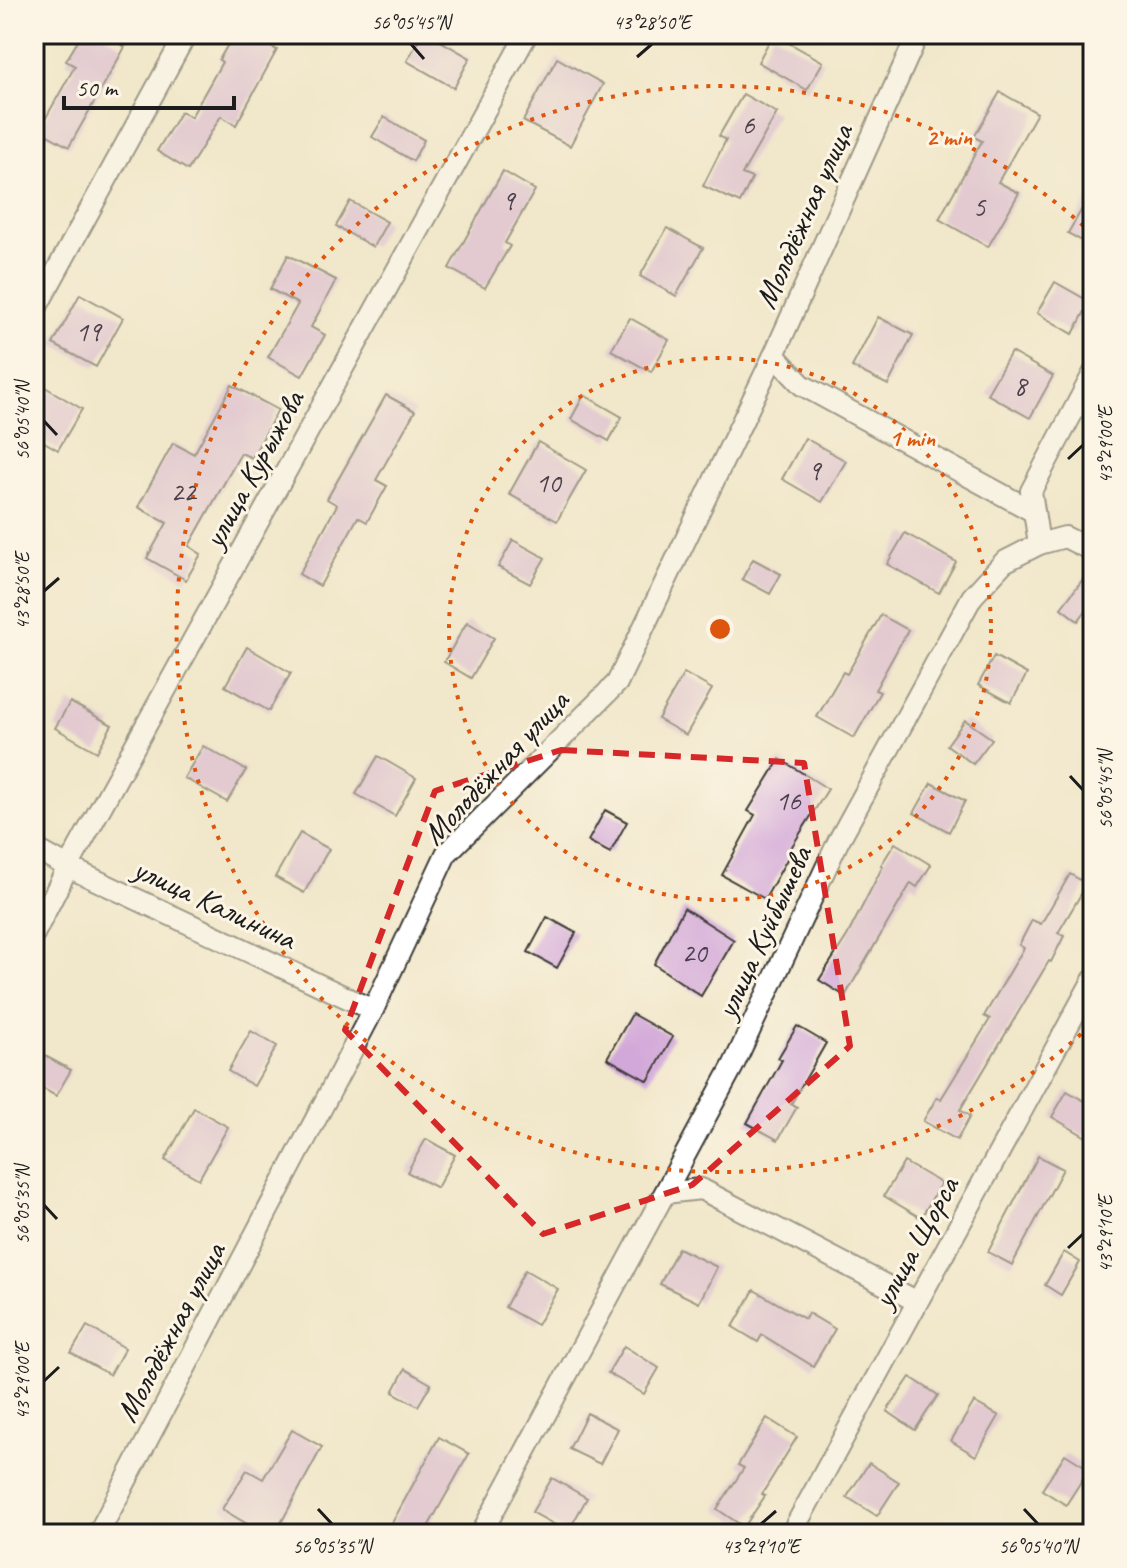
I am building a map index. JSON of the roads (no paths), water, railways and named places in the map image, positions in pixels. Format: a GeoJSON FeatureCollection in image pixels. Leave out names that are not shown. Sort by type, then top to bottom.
{"type":"FeatureCollection","features":[{"type":"Feature","properties":{"kind":"street"},"geometry":{"type":"LineString","coordinates":[[34,312],[186,34]]}},
{"type":"Feature","properties":{"kind":"street","name":"улица Курыжова"},"geometry":{"type":"LineString","coordinates":[[34,934],[527,34]]}},
{"type":"Feature","properties":{"kind":"street","name":"Молодёжная улица"},"geometry":{"type":"LineString","coordinates":[[98,1534],[373,1010],[446,854],[617,683],[774,355],[918,34]]}},
{"type":"Feature","properties":{"kind":"street"},"geometry":{"type":"LineString","coordinates":[[774,355],[802,385],[1034,512]]}},
{"type":"Feature","properties":{"kind":"street"},"geometry":{"type":"LineString","coordinates":[[1093,374],[1031,491],[1039,544],[1065,537],[1093,551]]}},
{"type":"Feature","properties":{"kind":"street","name":"улица Куйбышева"},"geometry":{"type":"LineString","coordinates":[[481,1534],[733,1066],[838,842],[972,597],[1004,562],[1039,544]]}},
{"type":"Feature","properties":{"kind":"street","name":"улица Калинина"},"geometry":{"type":"LineString","coordinates":[[34,848],[68,867],[373,1010]]}},
{"type":"Feature","properties":{"kind":"street","name":"улица Щорса"},"geometry":{"type":"LineString","coordinates":[[791,1534],[1093,980]]}},
{"type":"Feature","properties":{"kind":"street"},"geometry":{"type":"LineString","coordinates":[[665,1193],[701,1189],[916,1301]]}}]}
